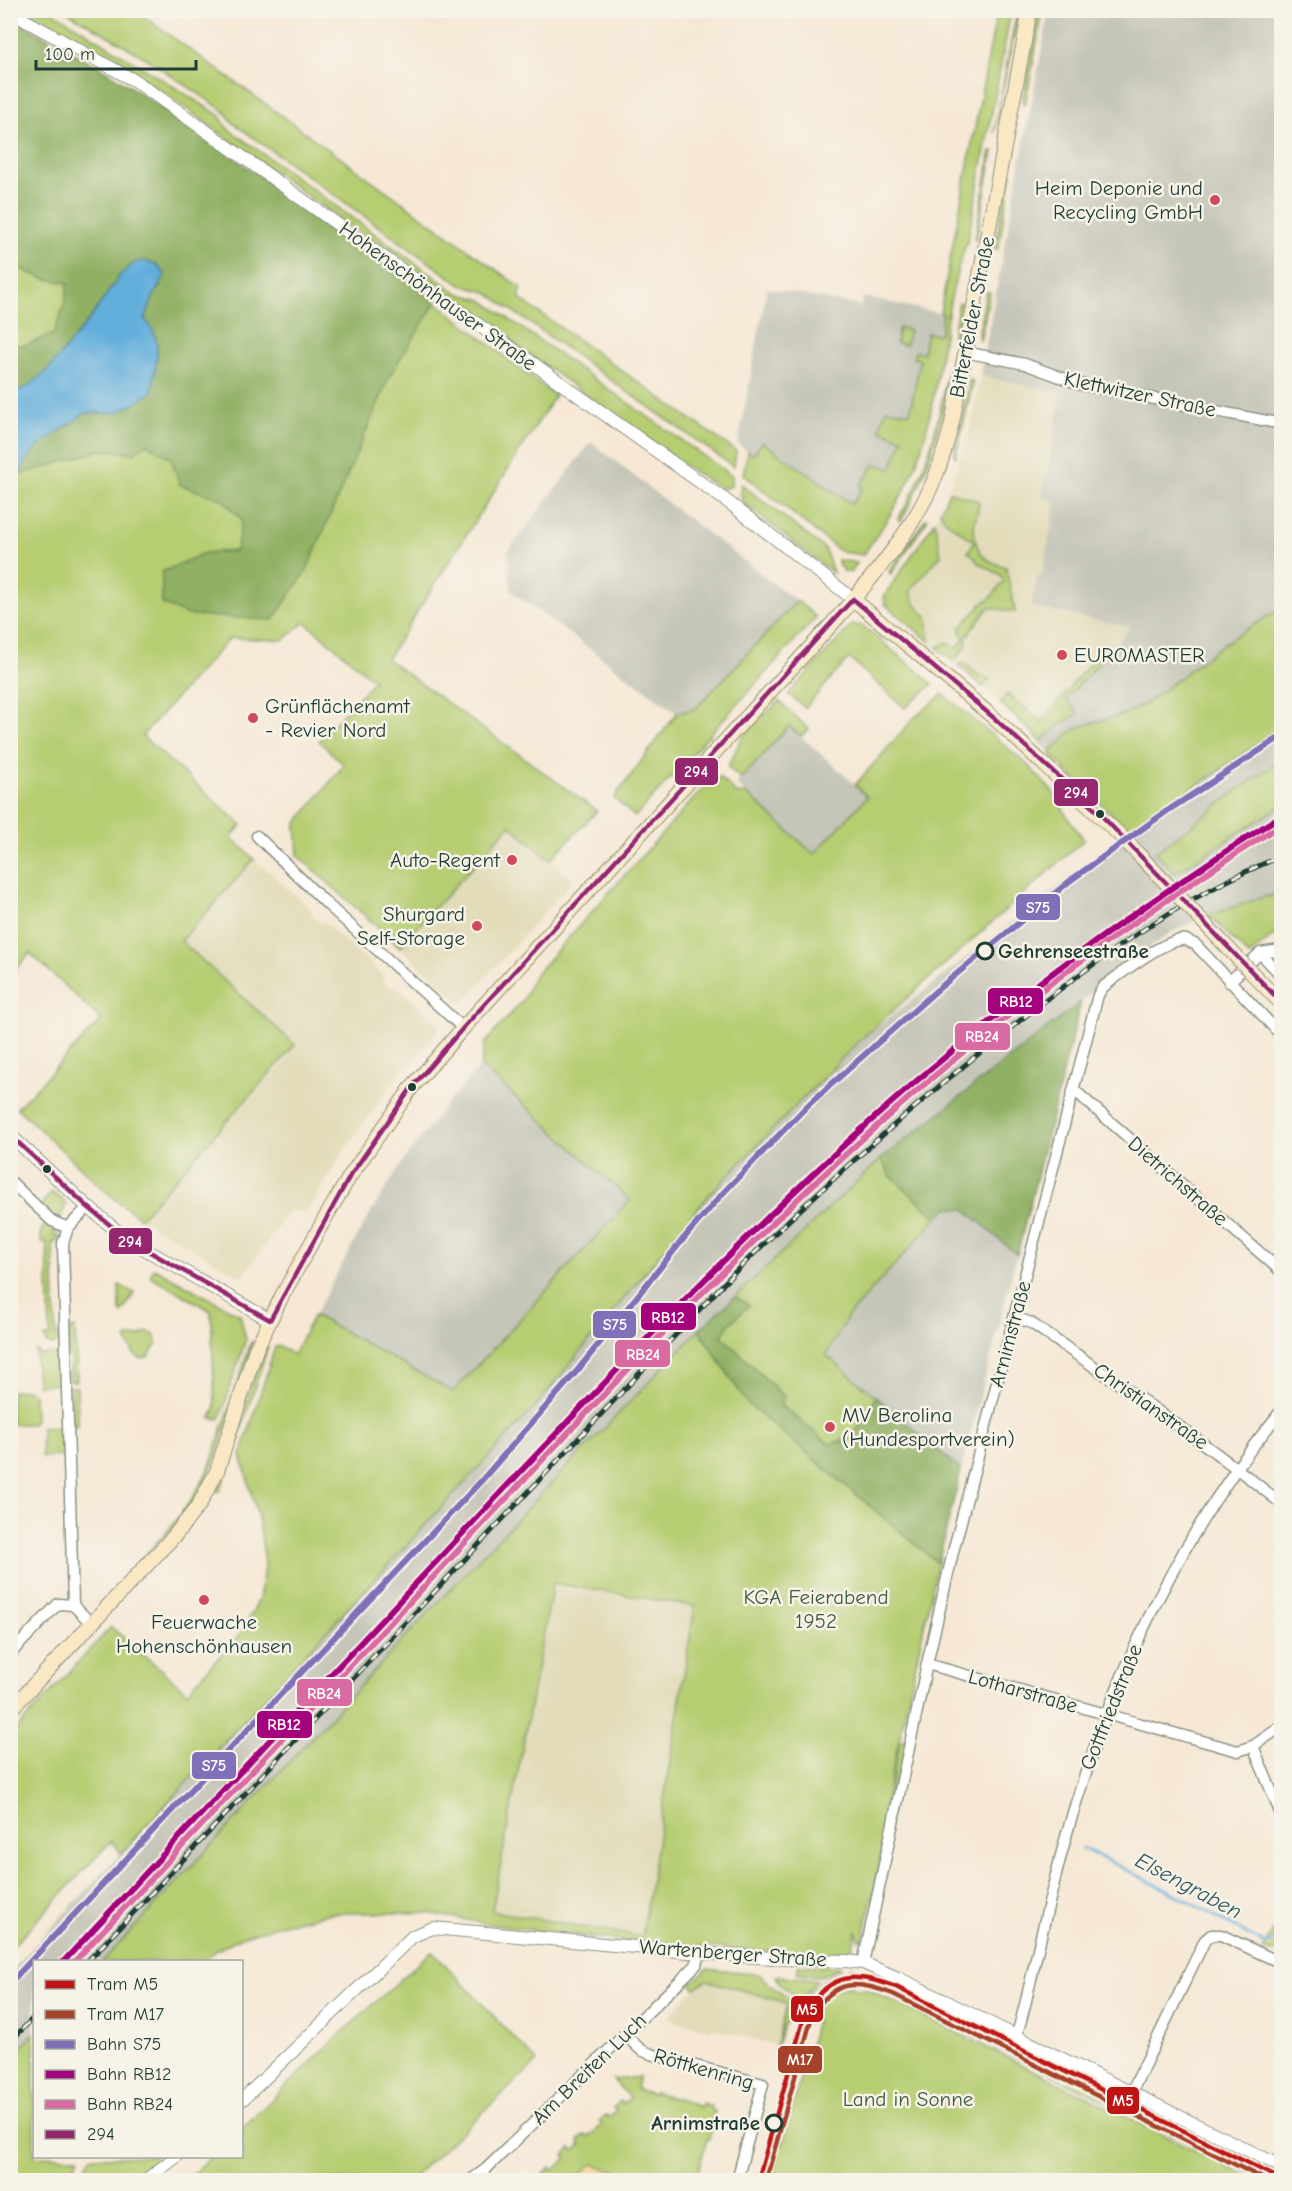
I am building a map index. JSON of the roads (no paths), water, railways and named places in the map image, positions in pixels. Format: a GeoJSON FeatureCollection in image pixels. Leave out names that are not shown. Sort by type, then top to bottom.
{"type":"FeatureCollection","features":[{"type":"Feature","properties":{"kind":"main road","name":"Bitterfelder Straße"},"geometry":{"type":"LineString","coordinates":[[10,1710],[182,1527],[209,1488],[220,1463],[256,1348],[270,1320],[350,1176],[412,1087],[853,599],[906,530],[934,481],[952,423],[1030,10]]}},
{"type":"Feature","properties":{"kind":"main road"},"geometry":{"type":"LineString","coordinates":[[853,599],[994,718],[1121,836],[1281,1004]]}},
{"type":"Feature","properties":{"kind":"street","name":"Hohenschönhauser Straße"},"geometry":{"type":"LineString","coordinates":[[10,12],[121,73],[160,99],[728,502],[853,599]]}},
{"type":"Feature","properties":{"kind":"street","name":"Klettwitzer Straße"},"geometry":{"type":"LineString","coordinates":[[965,352],[1024,364],[1079,384],[1281,424]]}},
{"type":"Feature","properties":{"kind":"street"},"geometry":{"type":"LineString","coordinates":[[257,836],[463,1028]]}},
{"type":"Feature","properties":{"kind":"street","name":"Arnimstraße"},"geometry":{"type":"LineString","coordinates":[[863,1963],[953,1552],[1098,995],[1103,987],[1148,955],[1167,945],[1187,940],[1195,944],[1229,982]]}},
{"type":"Feature","properties":{"kind":"street"},"geometry":{"type":"LineString","coordinates":[[1281,950],[1260,953],[1229,982],[1281,1036]]}},
{"type":"Feature","properties":{"kind":"street"},"geometry":{"type":"LineString","coordinates":[[1260,953],[1281,976]]}},
{"type":"Feature","properties":{"kind":"street","name":"Dietrichstraße"},"geometry":{"type":"LineString","coordinates":[[1074,1090],[1281,1272]]}},
{"type":"Feature","properties":{"kind":"street"},"geometry":{"type":"LineString","coordinates":[[10,1135],[88,1207],[128,1239],[270,1320]]}},
{"type":"Feature","properties":{"kind":"street"},"geometry":{"type":"LineString","coordinates":[[10,1181],[52,1221],[68,1228]]}},
{"type":"Feature","properties":{"kind":"street"},"geometry":{"type":"LineString","coordinates":[[73,1605],[63,1243],[68,1228],[88,1207]]}},
{"type":"Feature","properties":{"kind":"street","name":"Christianstraße"},"geometry":{"type":"LineString","coordinates":[[1015,1317],[1032,1323],[1237,1468],[1281,1504]]}},
{"type":"Feature","properties":{"kind":"street","name":"Gottfriedstraße"},"geometry":{"type":"LineString","coordinates":[[1016,2036],[1066,1836],[1105,1714],[1151,1611],[1176,1565],[1237,1468],[1281,1410]]}},
{"type":"Feature","properties":{"kind":"street"},"geometry":{"type":"LineString","coordinates":[[10,1654],[58,1604],[73,1605],[92,1623]]}},
{"type":"Feature","properties":{"kind":"street","name":"Lotharstraße"},"geometry":{"type":"LineString","coordinates":[[927,1664],[1238,1751],[1254,1746]]}},
{"type":"Feature","properties":{"kind":"street"},"geometry":{"type":"LineString","coordinates":[[1281,1726],[1254,1746],[1281,1816]]}},
{"type":"Feature","properties":{"kind":"street","name":"Wartenberger Straße"},"geometry":{"type":"LineString","coordinates":[[243,2099],[413,1936],[433,1928],[699,1953],[863,1963],[900,1979],[1281,2168]]}},
{"type":"Feature","properties":{"kind":"street"},"geometry":{"type":"LineString","coordinates":[[1131,2093],[1205,1940],[1211,1935],[1221,1935],[1281,1962]]}},
{"type":"Feature","properties":{"kind":"street","name":"Am Breiten Luch"},"geometry":{"type":"LineString","coordinates":[[471,2181],[696,1965],[699,1953]]}},
{"type":"Feature","properties":{"kind":"street","name":"Röttkenring"},"geometry":{"type":"LineString","coordinates":[[625,2035],[641,2050],[651,2054],[763,2084],[737,2181]]}},
{"type":"Feature","properties":{"kind":"street"},"geometry":{"type":"LineString","coordinates":[[146,2181],[176,2158]]}},
{"type":"Feature","properties":{"kind":"water"},"geometry":{"type":"Polygon","coordinates":[[[136,262],[156,264],[165,275],[153,297],[145,319],[157,345],[152,392],[116,413],[85,413],[39,446],[27,459],[19,475],[11,480],[11,395],[27,387],[48,370],[92,316],[121,274],[136,262]]]}},
{"type":"Feature","properties":{"kind":"waterway","name":"Elsengraben"},"geometry":{"type":"LineString","coordinates":[[1082,1848],[1167,1890],[1266,1944],[1282,1938]]}},
{"type":"Feature","properties":{"kind":"railway"},"geometry":{"type":"LineString","coordinates":[[89,1960],[729,1278],[829,1183],[967,1063],[1102,958],[1207,891],[1282,856]]}},
{"type":"Feature","properties":{"kind":"railway"},"geometry":{"type":"LineString","coordinates":[[10,2042],[33,2018]]}},
{"type":"Feature","properties":{"kind":"tram line","name":"M5"},"geometry":{"type":"LineString","coordinates":[[758,2180],[806,2010],[825,1988],[835,1982],[856,1978],[896,1987],[1282,2180]]}},
{"type":"Feature","properties":{"kind":"tram line","name":"M17"},"geometry":{"type":"LineString","coordinates":[[766,2180],[813,2013],[830,1994],[839,1988],[858,1985],[893,1994],[1266,2180]]}},
{"type":"Feature","properties":{"kind":"rail line","name":"S75"},"geometry":{"type":"LineString","coordinates":[[10,1983],[482,1480],[577,1371],[684,1238],[724,1192],[807,1106],[937,990],[1071,880],[1167,811],[1282,736]]}},
{"type":"Feature","properties":{"kind":"rail line","name":"RB12"},"geometry":{"type":"LineString","coordinates":[[65,1960],[590,1398],[798,1188],[907,1089],[997,1015],[1137,912],[1282,815]]}},
{"type":"Feature","properties":{"kind":"rail line","name":"RB24"},"geometry":{"type":"LineString","coordinates":[[76,1960],[592,1407],[748,1247],[855,1145],[955,1059],[1045,987],[1138,920],[1282,824]]}},
{"type":"Feature","properties":{"kind":"place","name":"Heim Deponie und Recycling GmbH"},"geometry":{"type":"Point","coordinates":[1215,200]}},
{"type":"Feature","properties":{"kind":"place","name":"EUROMASTER"},"geometry":{"type":"Point","coordinates":[1062,655]}},
{"type":"Feature","properties":{"kind":"place","name":"Grünflächenamt - Revier Nord"},"geometry":{"type":"Point","coordinates":[253,718]}},
{"type":"Feature","properties":{"kind":"place","name":"Auto-Regent"},"geometry":{"type":"Point","coordinates":[512,860]}},
{"type":"Feature","properties":{"kind":"place","name":"Shurgard Self-Storage"},"geometry":{"type":"Point","coordinates":[477,926]}},
{"type":"Feature","properties":{"kind":"place","name":"Gehrenseestraße"},"geometry":{"type":"Point","coordinates":[985,951]}},
{"type":"Feature","properties":{"kind":"place","name":"MV Berolina (Hundesportverein)"},"geometry":{"type":"Point","coordinates":[830,1427]}},
{"type":"Feature","properties":{"kind":"place","name":"Feuerwache Hohenschönhausen"},"geometry":{"type":"Point","coordinates":[204,1600]}},
{"type":"Feature","properties":{"kind":"place","name":"Arnimstraße"},"geometry":{"type":"Point","coordinates":[774,2123]}},
{"type":"Feature","properties":{"kind":"park label","name":"KGA Feierabend 1952"},"geometry":{"type":"Point","coordinates":[816,1609]}},
{"type":"Feature","properties":{"kind":"park label","name":"Land in Sonne"},"geometry":{"type":"Point","coordinates":[908,2099]}}]}
